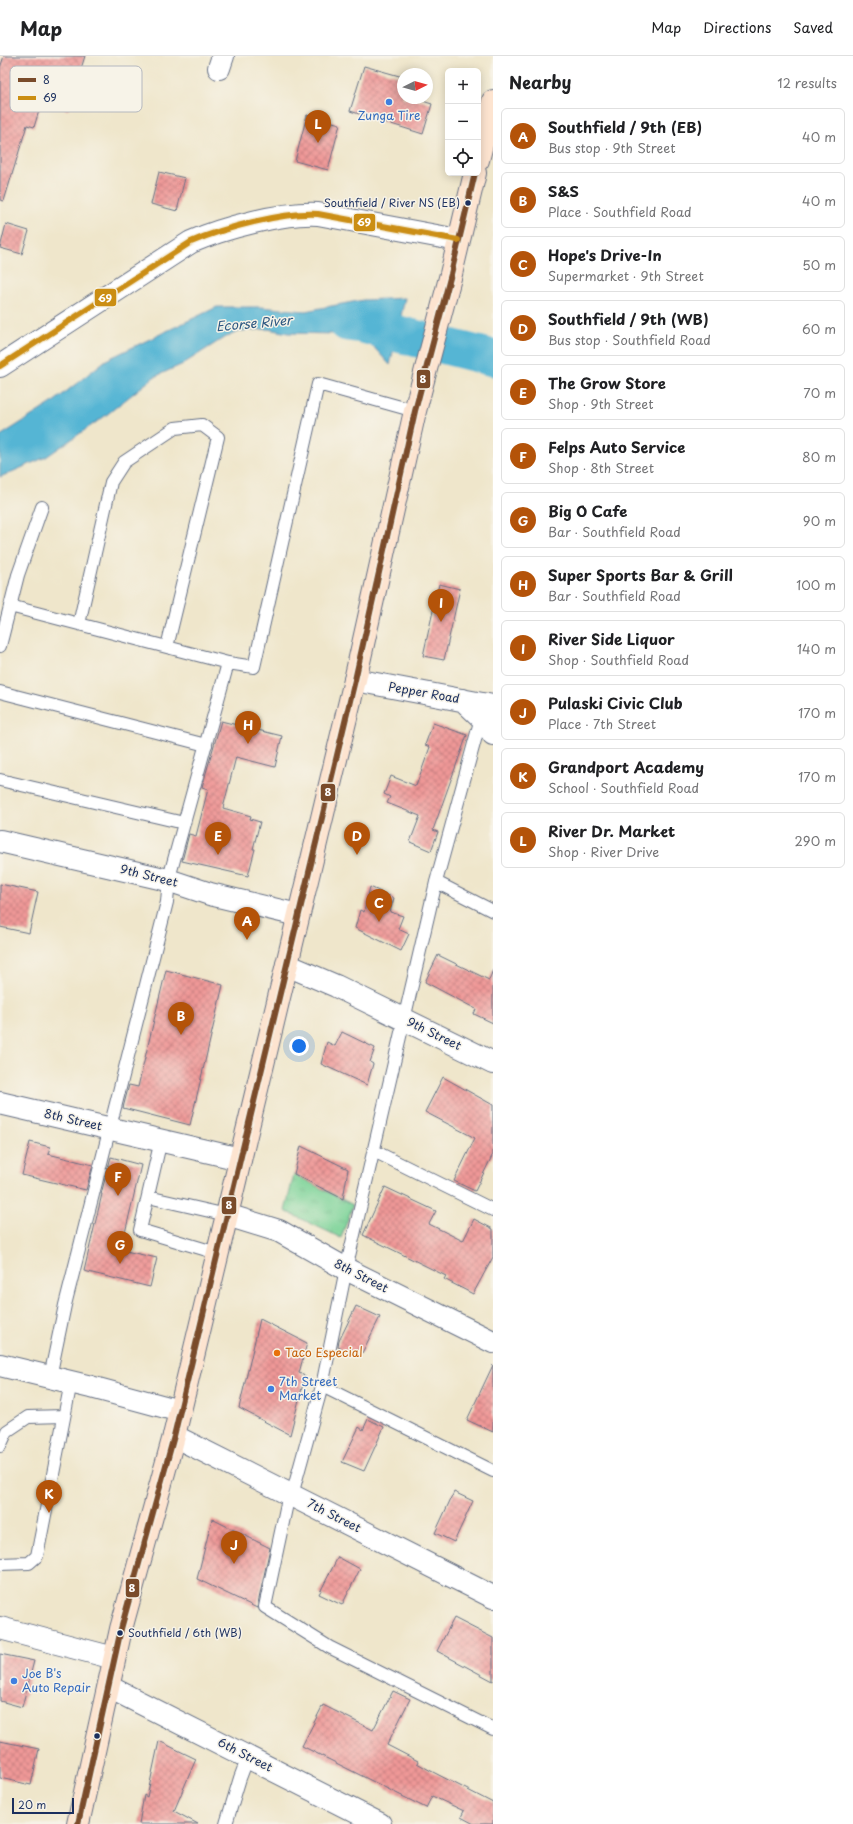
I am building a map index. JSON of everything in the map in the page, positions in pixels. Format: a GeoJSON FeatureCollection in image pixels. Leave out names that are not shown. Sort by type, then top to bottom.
{"type":"FeatureCollection","features":[{"type":"Feature","properties":{"kind":"main road"},"geometry":{"type":"LineString","coordinates":[[481,148],[493,101]]}},
{"type":"Feature","properties":{"kind":"main road"},"geometry":{"type":"LineString","coordinates":[[78,1824],[109,1687],[114,1658],[174,1436],[287,966],[415,411],[425,378],[474,176]]}},
{"type":"Feature","properties":{"kind":"street"},"geometry":{"type":"LineString","coordinates":[[0,366],[191,242],[208,234],[267,220],[308,213],[458,240]]}},
{"type":"Feature","properties":{"kind":"street","name":"Pepper Road"},"geometry":{"type":"LineString","coordinates":[[354,680],[463,700],[489,719]]}},
{"type":"Feature","properties":{"kind":"street","name":"9th Street"},"geometry":{"type":"LineString","coordinates":[[0,841],[168,880],[210,894],[298,915]]}},
{"type":"Feature","properties":{"kind":"street","name":"9th Street"},"geometry":{"type":"LineString","coordinates":[[287,966],[336,986],[493,1063]]}},
{"type":"Feature","properties":{"kind":"street","name":"8th Street"},"geometry":{"type":"LineString","coordinates":[[0,1103],[240,1159]]}},
{"type":"Feature","properties":{"kind":"street","name":"8th Street"},"geometry":{"type":"LineString","coordinates":[[227,1215],[279,1231],[346,1269],[493,1342]]}},
{"type":"Feature","properties":{"kind":"street"},"geometry":{"type":"LineString","coordinates":[[0,1366],[71,1382],[180,1411]]}},
{"type":"Feature","properties":{"kind":"street","name":"7th Street"},"geometry":{"type":"LineString","coordinates":[[174,1436],[493,1597]]}},
{"type":"Feature","properties":{"kind":"street"},"geometry":{"type":"LineString","coordinates":[[0,1628],[114,1658]]}},
{"type":"Feature","properties":{"kind":"street","name":"6th Street"},"geometry":{"type":"LineString","coordinates":[[109,1687],[380,1824]]}},
{"type":"Feature","properties":{"kind":"lane"},"geometry":{"type":"LineString","coordinates":[[10,606],[228,663],[254,667],[318,384],[415,411]]}},
{"type":"Feature","properties":{"kind":"lane"},"geometry":{"type":"LineString","coordinates":[[79,624],[111,482],[124,462],[175,428],[202,425],[218,437],[167,647]]}},
{"type":"Feature","properties":{"kind":"lane"},"geometry":{"type":"LineString","coordinates":[[0,646],[18,575],[42,507]]}},
{"type":"Feature","properties":{"kind":"lane"},"geometry":{"type":"LineString","coordinates":[[50,1377],[65,1305],[166,902],[168,880],[228,663]]}},
{"type":"Feature","properties":{"kind":"lane"},"geometry":{"type":"LineString","coordinates":[[0,692],[206,745]]}},
{"type":"Feature","properties":{"kind":"lane"},"geometry":{"type":"LineString","coordinates":[[489,719],[436,882],[346,1269],[322,1386],[290,1495],[265,1607],[329,1647],[493,1729]]}},
{"type":"Feature","properties":{"kind":"lane"},"geometry":{"type":"LineString","coordinates":[[0,780],[184,823]]}},
{"type":"Feature","properties":{"kind":"lane"},"geometry":{"type":"LineString","coordinates":[[436,882],[493,910]]}},
{"type":"Feature","properties":{"kind":"lane"},"geometry":{"type":"LineString","coordinates":[[161,1140],[140,1230],[217,1254]]}},
{"type":"Feature","properties":{"kind":"lane"},"geometry":{"type":"LineString","coordinates":[[374,1150],[493,1210]]}},
{"type":"Feature","properties":{"kind":"lane"},"geometry":{"type":"LineString","coordinates":[[148,1197],[227,1215]]}},
{"type":"Feature","properties":{"kind":"lane"},"geometry":{"type":"LineString","coordinates":[[0,1564],[29,1564],[37,1556],[71,1382]]}},
{"type":"Feature","properties":{"kind":"lane"},"geometry":{"type":"LineString","coordinates":[[322,1386],[493,1471]]}},
{"type":"Feature","properties":{"kind":"lane"},"geometry":{"type":"LineString","coordinates":[[0,1446],[7,1431],[28,1417],[64,1416]]}},
{"type":"Feature","properties":{"kind":"lane"},"geometry":{"type":"LineString","coordinates":[[226,1824],[248,1757]]}},
{"type":"Feature","properties":{"kind":"green space"},"geometry":{"type":"Polygon","coordinates":[[[294,1174],[353,1205],[341,1238],[285,1211],[294,1174]]]}},
{"type":"Feature","properties":{"kind":"water"},"geometry":{"type":"Polygon","coordinates":[[[405,298],[390,365],[370,343],[337,334],[288,333],[268,329],[240,331],[222,339],[183,364],[154,377],[105,416],[46,457],[0,477],[0,436],[52,403],[106,360],[217,307],[260,307],[305,311],[363,300],[405,298]]]}},
{"type":"Feature","properties":{"kind":"building"},"geometry":{"type":"Polygon","coordinates":[[[4,56],[85,56],[82,66],[10,66],[10,112],[39,112],[34,127],[27,125],[4,201],[0,200],[0,68],[4,56]]]}},
{"type":"Feature","properties":{"kind":"building","name":"Zunga Tire"},"geometry":{"type":"Polygon","coordinates":[[[364,66],[397,75],[397,104],[432,104],[423,134],[350,111],[364,66]]]}},
{"type":"Feature","properties":{"kind":"building"},"geometry":{"type":"Polygon","coordinates":[[[307,115],[340,124],[328,170],[295,161],[307,115]]]}},
{"type":"Feature","properties":{"kind":"building"},"geometry":{"type":"Polygon","coordinates":[[[159,172],[185,178],[177,211],[151,204],[159,172]]]}},
{"type":"Feature","properties":{"kind":"building"},"geometry":{"type":"Polygon","coordinates":[[[6,224],[29,231],[22,254],[0,248],[6,224]]]}},
{"type":"Feature","properties":{"kind":"building"},"geometry":{"type":"Polygon","coordinates":[[[439,584],[460,589],[444,660],[423,656],[439,584]]]}},
{"type":"Feature","properties":{"kind":"building"},"geometry":{"type":"Polygon","coordinates":[[[221,721],[282,736],[275,767],[236,757],[223,808],[251,816],[250,819],[260,822],[248,876],[182,861],[189,834],[196,836],[208,789],[202,787],[221,721]]]}},
{"type":"Feature","properties":{"kind":"building"},"geometry":{"type":"Polygon","coordinates":[[[433,723],[467,735],[433,830],[438,832],[431,851],[410,842],[420,816],[387,803],[390,797],[384,794],[391,776],[416,786],[430,747],[425,745],[433,723]]]}},
{"type":"Feature","properties":{"kind":"building"},"geometry":{"type":"Polygon","coordinates":[[[0,884],[38,892],[29,933],[0,927],[0,884]]]}},
{"type":"Feature","properties":{"kind":"building"},"geometry":{"type":"Polygon","coordinates":[[[370,887],[394,898],[390,912],[403,916],[398,929],[409,934],[401,951],[355,928],[360,910],[364,912],[370,887]]]}},
{"type":"Feature","properties":{"kind":"building"},"geometry":{"type":"Polygon","coordinates":[[[438,955],[489,980],[493,970],[493,1023],[474,1014],[476,1009],[425,982],[438,955]]]}},
{"type":"Feature","properties":{"kind":"building"},"geometry":{"type":"Polygon","coordinates":[[[166,970],[223,985],[190,1125],[123,1108],[129,1085],[138,1087],[166,970]]]}},
{"type":"Feature","properties":{"kind":"building"},"geometry":{"type":"Polygon","coordinates":[[[342,1032],[375,1048],[370,1062],[373,1064],[367,1085],[321,1064],[327,1042],[335,1046],[342,1032]]]}},
{"type":"Feature","properties":{"kind":"building"},"geometry":{"type":"Polygon","coordinates":[[[443,1077],[493,1105],[493,1154],[475,1191],[454,1181],[475,1138],[425,1112],[443,1077]]]}},
{"type":"Feature","properties":{"kind":"building"},"geometry":{"type":"Polygon","coordinates":[[[30,1142],[50,1147],[48,1154],[93,1165],[86,1190],[22,1175],[30,1142]]]}},
{"type":"Feature","properties":{"kind":"building"},"geometry":{"type":"Polygon","coordinates":[[[301,1146],[348,1169],[343,1199],[294,1174],[301,1146]]]}},
{"type":"Feature","properties":{"kind":"building"},"geometry":{"type":"Polygon","coordinates":[[[111,1157],[141,1165],[121,1250],[157,1258],[150,1287],[84,1271],[101,1194],[111,1157]]]}},
{"type":"Feature","properties":{"kind":"building"},"geometry":{"type":"Polygon","coordinates":[[[385,1187],[436,1211],[429,1224],[463,1241],[474,1219],[493,1229],[493,1257],[473,1294],[444,1279],[446,1276],[363,1235],[385,1187]]]}},
{"type":"Feature","properties":{"kind":"building"},"geometry":{"type":"Polygon","coordinates":[[[356,1306],[380,1317],[362,1353],[358,1351],[356,1356],[338,1347],[339,1341],[356,1306]]]}},
{"type":"Feature","properties":{"kind":"building"},"geometry":{"type":"Polygon","coordinates":[[[260,1319],[307,1343],[299,1373],[305,1376],[290,1435],[239,1408],[260,1319]]]}},
{"type":"Feature","properties":{"kind":"building"},"geometry":{"type":"Polygon","coordinates":[[[493,1365],[493,1432],[467,1420],[493,1365]]]}},
{"type":"Feature","properties":{"kind":"building"},"geometry":{"type":"Polygon","coordinates":[[[368,1419],[384,1427],[364,1471],[342,1462],[359,1427],[363,1430],[368,1419]]]}},
{"type":"Feature","properties":{"kind":"building"},"geometry":{"type":"Polygon","coordinates":[[[454,1492],[473,1501],[454,1542],[435,1533],[454,1492]]]}},
{"type":"Feature","properties":{"kind":"building"},"geometry":{"type":"Polygon","coordinates":[[[212,1519],[270,1548],[257,1608],[197,1579],[212,1519]]]}},
{"type":"Feature","properties":{"kind":"building"},"geometry":{"type":"Polygon","coordinates":[[[338,1557],[360,1569],[342,1605],[319,1594],[338,1557]]]}},
{"type":"Feature","properties":{"kind":"building"},"geometry":{"type":"Polygon","coordinates":[[[454,1618],[493,1638],[493,1681],[437,1651],[454,1618]]]}},
{"type":"Feature","properties":{"kind":"building","name":"Joe B's Auto Repair"},"geometry":{"type":"Polygon","coordinates":[[[0,1654],[34,1661],[22,1707],[0,1701],[0,1654]]]}},
{"type":"Feature","properties":{"kind":"building"},"geometry":{"type":"Polygon","coordinates":[[[393,1691],[410,1699],[387,1745],[418,1761],[417,1763],[431,1771],[493,1803],[493,1824],[474,1824],[461,1817],[464,1811],[432,1796],[426,1808],[302,1746],[323,1705],[373,1730],[393,1691]]]}},
{"type":"Feature","properties":{"kind":"building"},"geometry":{"type":"Polygon","coordinates":[[[0,1741],[39,1749],[31,1785],[0,1778],[0,1741]]]}},
{"type":"Feature","properties":{"kind":"building"},"geometry":{"type":"Polygon","coordinates":[[[159,1741],[196,1759],[174,1811],[198,1824],[139,1824],[144,1795],[147,1797],[159,1741]]]}},
{"type":"Feature","properties":{"kind":"waterway","name":"Ecorse River"},"geometry":{"type":"LineString","coordinates":[[347,323],[363,325],[493,358]]}},
{"type":"Feature","properties":{"kind":"transit line","name":"8"},"geometry":{"type":"LineString","coordinates":[[78,1824],[121,1629],[174,1436],[355,680],[415,411],[451,274],[474,176]]}},
{"type":"Feature","properties":{"kind":"transit line","name":"69"},"geometry":{"type":"LineString","coordinates":[[0,366],[191,242],[236,226],[271,218],[318,214],[458,240]]}},
{"type":"Feature","properties":{"kind":"place","name":"Zunga Tire"},"geometry":{"type":"Point","coordinates":[389,102]}},
{"type":"Feature","properties":{"kind":"place","name":"River Dr. Market"},"geometry":{"type":"Point","coordinates":[318,143]}},
{"type":"Feature","properties":{"kind":"place","name":"Southfield / River NS (EB)"},"geometry":{"type":"Point","coordinates":[468,203]}},
{"type":"Feature","properties":{"kind":"place","name":"River Side Liquor"},"geometry":{"type":"Point","coordinates":[441,622]}},
{"type":"Feature","properties":{"kind":"place","name":"Super Sports Bar & Grill"},"geometry":{"type":"Point","coordinates":[248,744]}},
{"type":"Feature","properties":{"kind":"place","name":"The Grow Store"},"geometry":{"type":"Point","coordinates":[218,855]}},
{"type":"Feature","properties":{"kind":"place","name":"Southfield / 9th (WB)"},"geometry":{"type":"Point","coordinates":[357,855]}},
{"type":"Feature","properties":{"kind":"place","name":"Hope's Drive-In"},"geometry":{"type":"Point","coordinates":[379,922]}},
{"type":"Feature","properties":{"kind":"place","name":"Southfield / 9th (EB)"},"geometry":{"type":"Point","coordinates":[247,940]}},
{"type":"Feature","properties":{"kind":"place","name":"S&S"},"geometry":{"type":"Point","coordinates":[181,1035]}},
{"type":"Feature","properties":{"kind":"place","name":"Felps Auto Service"},"geometry":{"type":"Point","coordinates":[118,1196]}},
{"type":"Feature","properties":{"kind":"place","name":"Big O Cafe"},"geometry":{"type":"Point","coordinates":[120,1264]}},
{"type":"Feature","properties":{"kind":"place","name":"Taco Especial"},"geometry":{"type":"Point","coordinates":[277,1353]}},
{"type":"Feature","properties":{"kind":"place","name":"7th Street Market"},"geometry":{"type":"Point","coordinates":[271,1389]}},
{"type":"Feature","properties":{"kind":"place","name":"Grandport Academy"},"geometry":{"type":"Point","coordinates":[49,1513]}},
{"type":"Feature","properties":{"kind":"place","name":"Pulaski Civic Club"},"geometry":{"type":"Point","coordinates":[234,1564]}},
{"type":"Feature","properties":{"kind":"place","name":"Southfield / 6th (WB)"},"geometry":{"type":"Point","coordinates":[120,1633]}},
{"type":"Feature","properties":{"kind":"place","name":"Joe B's Auto Repair"},"geometry":{"type":"Point","coordinates":[14,1681]}}]}
